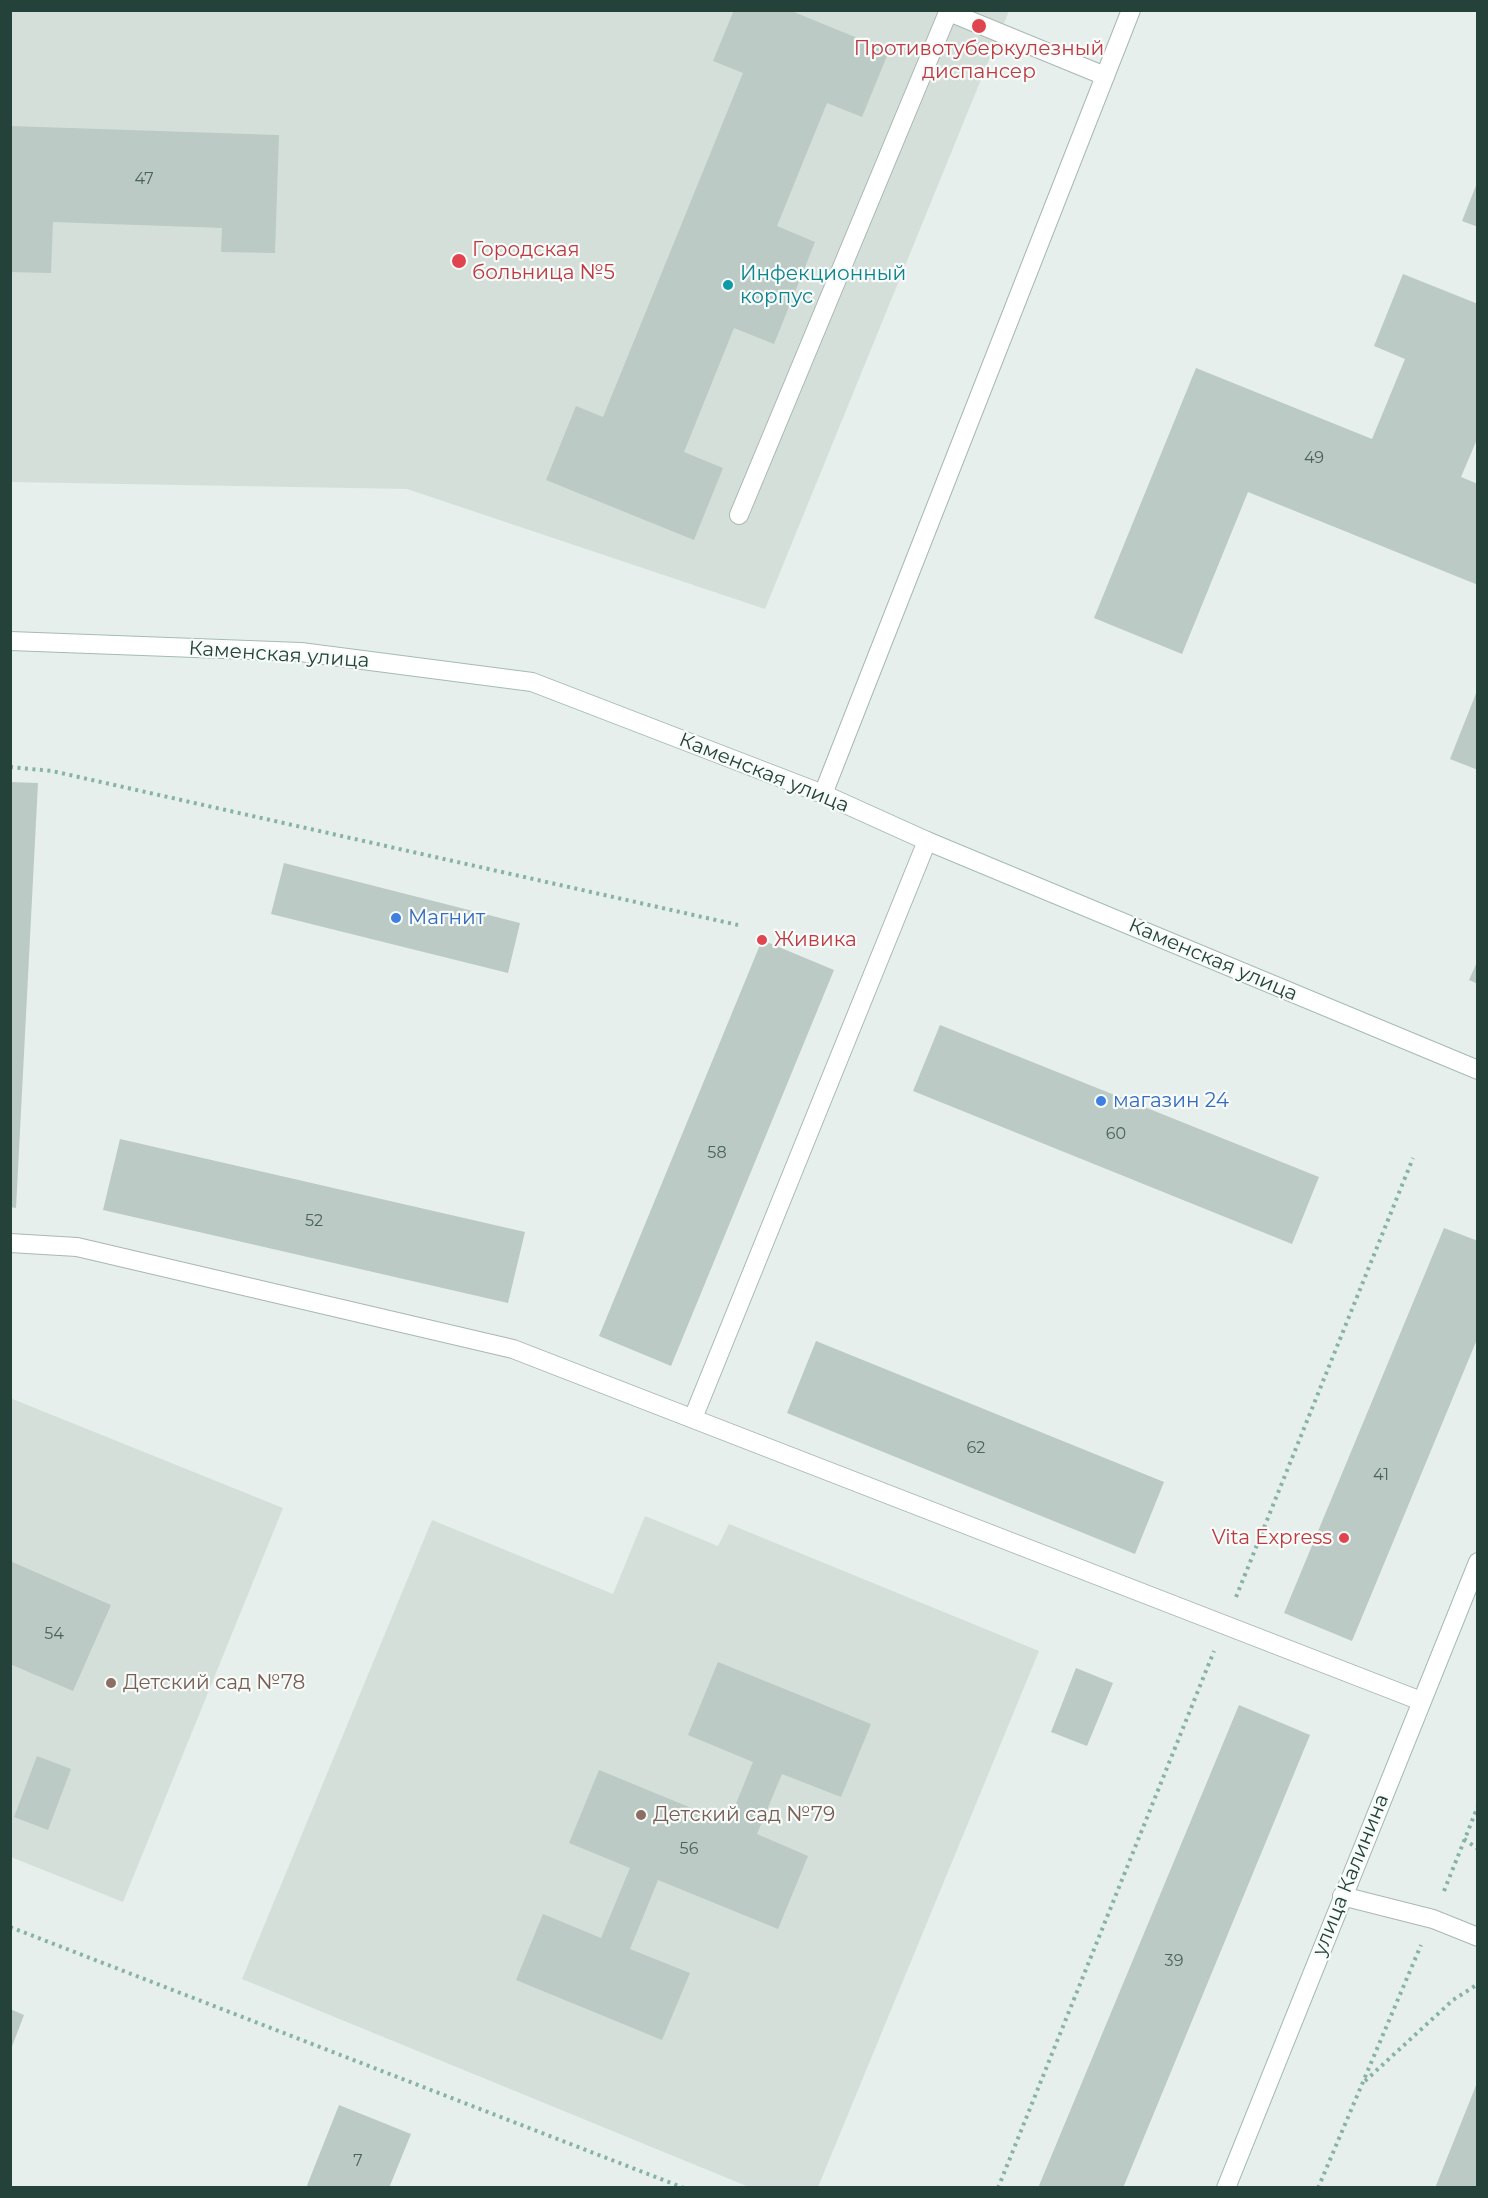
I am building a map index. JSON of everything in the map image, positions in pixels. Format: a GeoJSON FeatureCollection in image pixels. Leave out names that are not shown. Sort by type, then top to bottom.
{"type":"FeatureCollection","features":[{"type":"Feature","properties":{"kind":"street"},"geometry":{"type":"LineString","coordinates":[[823,794],[1131,10]]}},
{"type":"Feature","properties":{"kind":"street"},"geometry":{"type":"LineString","coordinates":[[739,515],[949,11],[1105,76]]}},
{"type":"Feature","properties":{"kind":"street","name":"Каменская улица"},"geometry":{"type":"LineString","coordinates":[[10,641],[301,652],[532,682],[823,794],[927,841],[1478,1070]]}},
{"type":"Feature","properties":{"kind":"street"},"geometry":{"type":"LineString","coordinates":[[693,1418],[927,841]]}},
{"type":"Feature","properties":{"kind":"street"},"geometry":{"type":"LineString","coordinates":[[10,1243],[77,1247],[513,1349],[1421,1701]]}},
{"type":"Feature","properties":{"kind":"street","name":"улица Калинина"},"geometry":{"type":"LineString","coordinates":[[1226,2187],[1478,1562]]}},
{"type":"Feature","properties":{"kind":"street"},"geometry":{"type":"LineString","coordinates":[[1342,1896],[1432,1919],[1478,1936]]}},
{"type":"Feature","properties":{"kind":"path"},"geometry":{"type":"LineString","coordinates":[[10,767],[52,771],[738,925]]}},
{"type":"Feature","properties":{"kind":"path"},"geometry":{"type":"LineString","coordinates":[[998,2187],[1413,1158]]}},
{"type":"Feature","properties":{"kind":"path"},"geometry":{"type":"LineString","coordinates":[[1318,2187],[1478,1806]]}},
{"type":"Feature","properties":{"kind":"path"},"geometry":{"type":"LineString","coordinates":[[1464,1839],[1478,1850]]}},
{"type":"Feature","properties":{"kind":"path"},"geometry":{"type":"LineString","coordinates":[[10,1927],[684,2187]]}},
{"type":"Feature","properties":{"kind":"path"},"geometry":{"type":"LineString","coordinates":[[1363,2083],[1453,2000],[1478,1984]]}},
{"type":"Feature","properties":{"kind":"shaded area","name":"Городская больница №5"},"geometry":{"type":"Polygon","coordinates":[[[11,11],[1009,11],[765,609],[407,489],[11,482],[11,11]]]}},
{"type":"Feature","properties":{"kind":"shaded area","name":"Детский сад №78"},"geometry":{"type":"Polygon","coordinates":[[[10,1398],[283,1508],[123,1902],[11,1857],[10,1398]]]}},
{"type":"Feature","properties":{"kind":"shaded area","name":"Детский сад №79"},"geometry":{"type":"Polygon","coordinates":[[[645,1516],[718,1546],[729,1524],[1039,1651],[818,2187],[749,2187],[242,1979],[432,1520],[613,1594],[645,1516]]]}},
{"type":"Feature","properties":{"kind":"building","name":"Инфекционный корпус"},"geometry":{"type":"Polygon","coordinates":[[[734,10],[789,10],[889,51],[862,117],[827,103],[777,226],[815,242],[774,344],[734,328],[684,452],[723,468],[694,540],[546,480],[576,406],[603,417],[743,73],[713,61],[734,10]]]}},
{"type":"Feature","properties":{"kind":"building"},"geometry":{"type":"Polygon","coordinates":[[[10,126],[279,135],[275,253],[221,252],[222,228],[53,222],[51,273],[10,272],[10,126]]]}},
{"type":"Feature","properties":{"kind":"building"},"geometry":{"type":"Polygon","coordinates":[[[1478,183],[1478,227],[1462,221],[1478,183]]]}},
{"type":"Feature","properties":{"kind":"building"},"geometry":{"type":"Polygon","coordinates":[[[1403,274],[1478,304],[1478,437],[1461,477],[1478,484],[1478,585],[1248,492],[1182,654],[1094,618],[1196,368],[1372,439],[1405,359],[1374,346],[1403,274]]]}},
{"type":"Feature","properties":{"kind":"building"},"geometry":{"type":"Polygon","coordinates":[[[1478,691],[1478,770],[1450,759],[1478,691]]]}},
{"type":"Feature","properties":{"kind":"building"},"geometry":{"type":"Polygon","coordinates":[[[10,782],[38,783],[16,1208],[10,1207],[10,782]]]}},
{"type":"Feature","properties":{"kind":"building","name":"Магнит"},"geometry":{"type":"Polygon","coordinates":[[[284,863],[520,923],[508,973],[271,914],[284,863]]]}},
{"type":"Feature","properties":{"kind":"building"},"geometry":{"type":"Polygon","coordinates":[[[762,940],[834,970],[671,1366],[599,1336],[762,940]]]}},
{"type":"Feature","properties":{"kind":"building"},"geometry":{"type":"Polygon","coordinates":[[[1478,960],[1478,984],[1469,980],[1478,960]]]}},
{"type":"Feature","properties":{"kind":"building"},"geometry":{"type":"Polygon","coordinates":[[[940,1025],[1319,1177],[1292,1244],[913,1091],[940,1025]]]}},
{"type":"Feature","properties":{"kind":"building"},"geometry":{"type":"Polygon","coordinates":[[[120,1139],[525,1232],[508,1303],[103,1210],[120,1139]]]}},
{"type":"Feature","properties":{"kind":"building"},"geometry":{"type":"Polygon","coordinates":[[[1444,1228],[1478,1241],[1478,1337],[1352,1641],[1284,1613],[1444,1228]]]}},
{"type":"Feature","properties":{"kind":"building"},"geometry":{"type":"Polygon","coordinates":[[[816,1341],[1164,1482],[1135,1554],[787,1413],[816,1341]]]}},
{"type":"Feature","properties":{"kind":"building"},"geometry":{"type":"Polygon","coordinates":[[[10,1561],[111,1605],[73,1691],[10,1664],[10,1561]]]}},
{"type":"Feature","properties":{"kind":"building"},"geometry":{"type":"Polygon","coordinates":[[[718,1662],[871,1724],[841,1797],[782,1774],[757,1834],[808,1856],[778,1929],[658,1880],[630,1949],[690,1973],[662,2040],[516,1980],[543,1914],[601,1938],[630,1868],[569,1843],[599,1770],[728,1823],[753,1762],[688,1735],[718,1662]]]}},
{"type":"Feature","properties":{"kind":"building"},"geometry":{"type":"Polygon","coordinates":[[[1076,1668],[1113,1683],[1087,1746],[1051,1732],[1076,1668]]]}},
{"type":"Feature","properties":{"kind":"building"},"geometry":{"type":"Polygon","coordinates":[[[1239,1705],[1310,1735],[1123,2188],[1038,2188],[1239,1705]]]}},
{"type":"Feature","properties":{"kind":"building"},"geometry":{"type":"Polygon","coordinates":[[[37,1756],[71,1769],[48,1830],[14,1817],[37,1756]]]}},
{"type":"Feature","properties":{"kind":"building"},"geometry":{"type":"Polygon","coordinates":[[[10,2009],[24,2015],[11,2049],[10,2049],[10,2009]]]}},
{"type":"Feature","properties":{"kind":"building"},"geometry":{"type":"Polygon","coordinates":[[[1477,2083],[1478,2188],[1435,2188],[1477,2083]]]}},
{"type":"Feature","properties":{"kind":"building"},"geometry":{"type":"Polygon","coordinates":[[[339,2105],[411,2134],[389,2188],[306,2188],[339,2105]]]}},
{"type":"Feature","properties":{"kind":"place","name":"Противотуберкулезный диспансер"},"geometry":{"type":"Point","coordinates":[979,26]}},
{"type":"Feature","properties":{"kind":"place","name":"Городская больница №5"},"geometry":{"type":"Point","coordinates":[459,261]}},
{"type":"Feature","properties":{"kind":"place","name":"Инфекционный корпус"},"geometry":{"type":"Point","coordinates":[728,285]}},
{"type":"Feature","properties":{"kind":"place","name":"Магнит"},"geometry":{"type":"Point","coordinates":[396,918]}},
{"type":"Feature","properties":{"kind":"place","name":"Живика"},"geometry":{"type":"Point","coordinates":[762,940]}},
{"type":"Feature","properties":{"kind":"place","name":"магазин 24"},"geometry":{"type":"Point","coordinates":[1101,1101]}},
{"type":"Feature","properties":{"kind":"place","name":"Vita Express"},"geometry":{"type":"Point","coordinates":[1344,1538]}},
{"type":"Feature","properties":{"kind":"place","name":"Детский сад №78"},"geometry":{"type":"Point","coordinates":[111,1683]}},
{"type":"Feature","properties":{"kind":"place","name":"Детский сад №79"},"geometry":{"type":"Point","coordinates":[641,1815]}}]}
